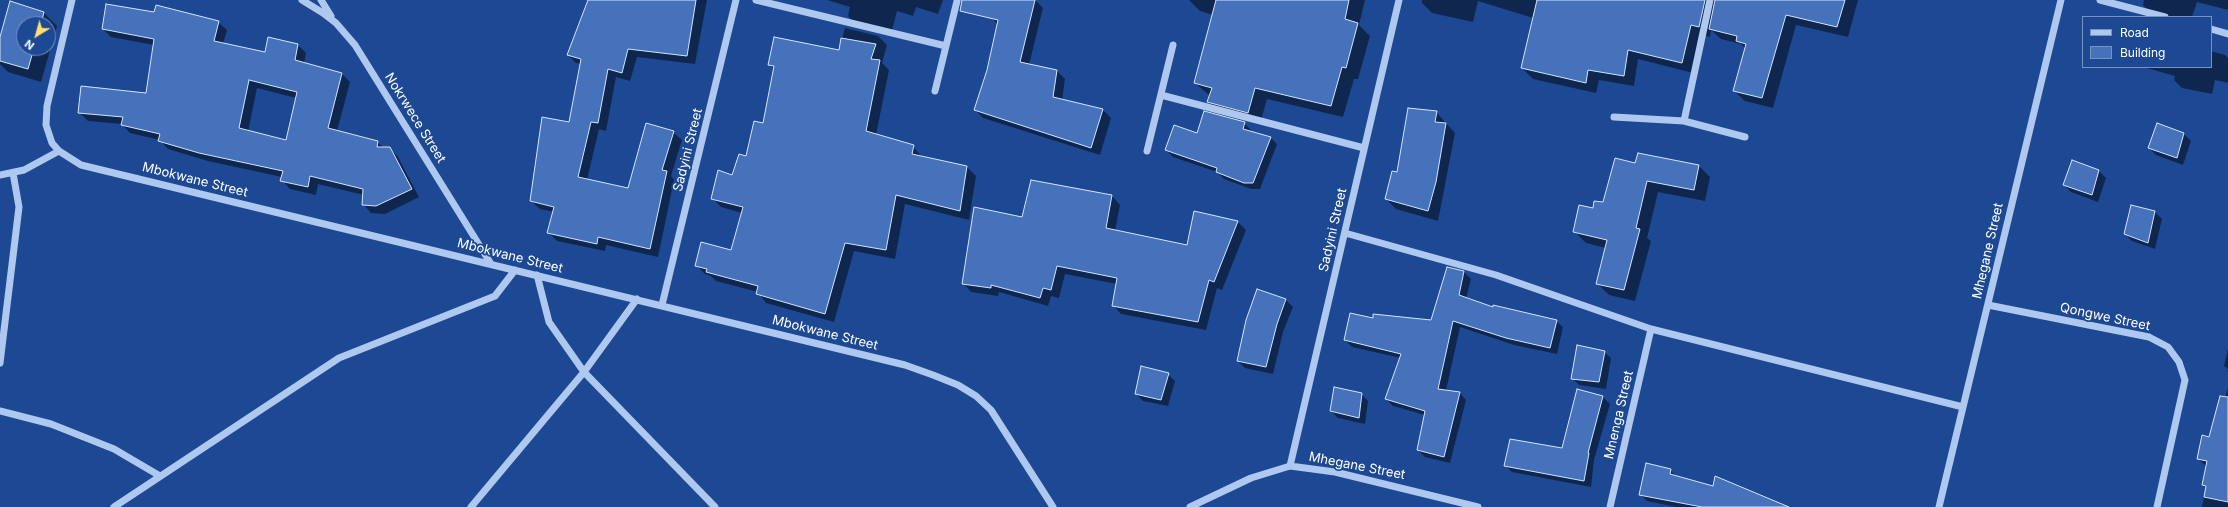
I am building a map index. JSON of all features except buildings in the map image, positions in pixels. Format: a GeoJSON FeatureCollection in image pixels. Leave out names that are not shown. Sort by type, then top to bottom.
{"type":"FeatureCollection","features":[{"type":"Feature","properties":{"kind":"street","name":"Mbokwane Street"},"geometry":{"type":"LineString","coordinates":[[72,0],[45,117],[52,144],[59,151],[81,165],[905,365],[958,384],[976,396],[991,410],[1053,507]]}},
{"type":"Feature","properties":{"kind":"street","name":"Nokrwece Street"},"geometry":{"type":"LineString","coordinates":[[302,0],[323,12],[336,23],[354,45],[491,264]]}},
{"type":"Feature","properties":{"kind":"street"},"geometry":{"type":"LineString","coordinates":[[321,0],[336,23]]}},
{"type":"Feature","properties":{"kind":"street","name":"Sadyini Street"},"geometry":{"type":"LineString","coordinates":[[662,305],[736,0]]}},
{"type":"Feature","properties":{"kind":"street"},"geometry":{"type":"LineString","coordinates":[[756,0],[946,46]]}},
{"type":"Feature","properties":{"kind":"street","name":"Sadyini Street"},"geometry":{"type":"LineString","coordinates":[[1290,466],[1399,0]]}},
{"type":"Feature","properties":{"kind":"street"},"geometry":{"type":"LineString","coordinates":[[1684,121],[1710,0]]}},
{"type":"Feature","properties":{"kind":"street","name":"Mhegane Street"},"geometry":{"type":"LineString","coordinates":[[1939,507],[2061,0]]}},
{"type":"Feature","properties":{"kind":"street"},"geometry":{"type":"LineString","coordinates":[[2100,0],[2161,16]]}},
{"type":"Feature","properties":{"kind":"street"},"geometry":{"type":"LineString","coordinates":[[935,91],[957,1]]}},
{"type":"Feature","properties":{"kind":"street"},"geometry":{"type":"LineString","coordinates":[[2212,29],[2228,34]]}},
{"type":"Feature","properties":{"kind":"street"},"geometry":{"type":"LineString","coordinates":[[1147,151],[1173,45]]}},
{"type":"Feature","properties":{"kind":"street"},"geometry":{"type":"LineString","coordinates":[[1161,95],[1364,148]]}},
{"type":"Feature","properties":{"kind":"street"},"geometry":{"type":"LineString","coordinates":[[1614,117],[1684,121],[1745,137]]}},
{"type":"Feature","properties":{"kind":"street"},"geometry":{"type":"LineString","coordinates":[[0,175],[24,170],[59,151]]}},
{"type":"Feature","properties":{"kind":"street"},"geometry":{"type":"LineString","coordinates":[[0,363],[19,207],[13,173]]}},
{"type":"Feature","properties":{"kind":"street"},"geometry":{"type":"LineString","coordinates":[[1344,233],[1496,275],[1651,329],[1963,407]]}},
{"type":"Feature","properties":{"kind":"street"},"geometry":{"type":"LineString","coordinates":[[114,507],[339,358],[495,296],[515,270]]}},
{"type":"Feature","properties":{"kind":"street"},"geometry":{"type":"LineString","coordinates":[[537,275],[550,322],[584,372],[715,507]]}},
{"type":"Feature","properties":{"kind":"street"},"geometry":{"type":"LineString","coordinates":[[471,507],[584,372],[637,299]]}},
{"type":"Feature","properties":{"kind":"street","name":"Qongwe Street"},"geometry":{"type":"LineString","coordinates":[[1988,305],[2149,337],[2168,347],[2179,362],[2185,380],[2157,507]]}},
{"type":"Feature","properties":{"kind":"street","name":"Mnenga Street"},"geometry":{"type":"LineString","coordinates":[[1610,507],[1651,329]]}},
{"type":"Feature","properties":{"kind":"street"},"geometry":{"type":"LineString","coordinates":[[0,411],[52,424],[114,449],[160,476]]}},
{"type":"Feature","properties":{"kind":"street","name":"Mhegane Street"},"geometry":{"type":"LineString","coordinates":[[1190,507],[1251,478],[1290,466],[1312,468],[1343,474],[1478,507]]}}]}
